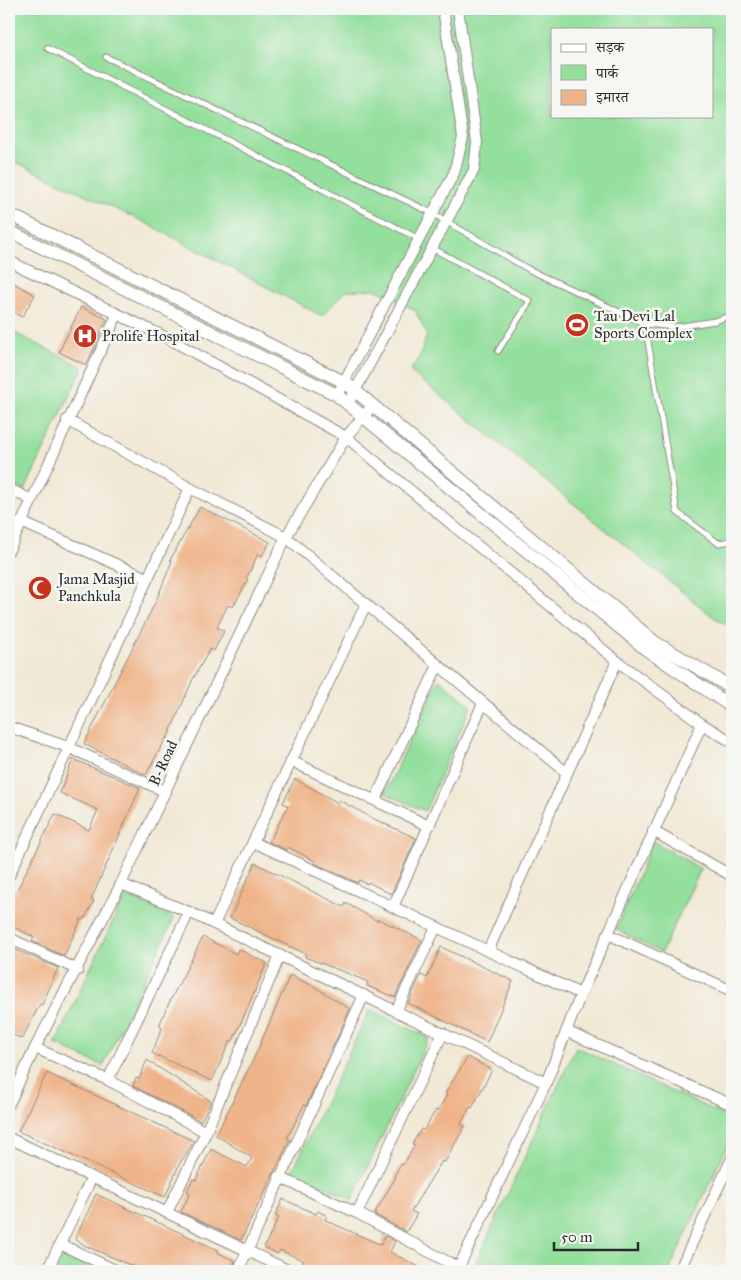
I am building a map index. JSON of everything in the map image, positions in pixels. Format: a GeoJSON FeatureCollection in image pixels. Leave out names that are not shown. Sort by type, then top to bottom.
{"type":"FeatureCollection","features":[{"type":"Feature","properties":{"kind":"street"},"geometry":{"type":"LineString","coordinates":[[337,394],[454,173],[464,137],[443,9]]}},
{"type":"Feature","properties":{"kind":"street"},"geometry":{"type":"LineString","coordinates":[[348,404],[474,170],[477,142],[458,9]]}},
{"type":"Feature","properties":{"kind":"street"},"geometry":{"type":"LineString","coordinates":[[9,214],[344,381],[656,643],[732,688]]}},
{"type":"Feature","properties":{"kind":"street"},"geometry":{"type":"LineString","coordinates":[[9,231],[337,394],[647,650],[732,707]]}},
{"type":"Feature","properties":{"kind":"street"},"geometry":{"type":"LineString","coordinates":[[419,239],[432,248]]}},
{"type":"Feature","properties":{"kind":"street"},"geometry":{"type":"LineString","coordinates":[[9,261],[173,342],[346,437],[616,661],[702,724],[732,742]]}},
{"type":"Feature","properties":{"kind":"street"},"geometry":{"type":"LineString","coordinates":[[9,550],[67,420],[117,315]]}},
{"type":"Feature","properties":{"kind":"street","name":"B-Road"},"geometry":{"type":"LineString","coordinates":[[9,1104],[166,792],[286,536],[346,437],[373,405]]}},
{"type":"Feature","properties":{"kind":"street"},"geometry":{"type":"LineString","coordinates":[[67,420],[190,488],[286,536],[567,773]]}},
{"type":"Feature","properties":{"kind":"street"},"geometry":{"type":"LineString","coordinates":[[9,876],[190,488]]}},
{"type":"Feature","properties":{"kind":"street"},"geometry":{"type":"LineString","coordinates":[[9,489],[32,500]]}},
{"type":"Feature","properties":{"kind":"street"},"geometry":{"type":"LineString","coordinates":[[22,522],[147,578]]}},
{"type":"Feature","properties":{"kind":"street"},"geometry":{"type":"LineString","coordinates":[[214,924],[366,604]]}},
{"type":"Feature","properties":{"kind":"street"},"geometry":{"type":"LineString","coordinates":[[488,951],[616,661]]}},
{"type":"Feature","properties":{"kind":"street"},"geometry":{"type":"LineString","coordinates":[[375,800],[438,665]]}},
{"type":"Feature","properties":{"kind":"street"},"geometry":{"type":"LineString","coordinates":[[393,907],[483,703]]}},
{"type":"Feature","properties":{"kind":"street"},"geometry":{"type":"LineString","coordinates":[[279,1177],[357,1213],[458,1270],[546,1083],[580,994],[702,724]]}},
{"type":"Feature","properties":{"kind":"street"},"geometry":{"type":"LineString","coordinates":[[9,727],[68,747],[166,792]]}},
{"type":"Feature","properties":{"kind":"street"},"geometry":{"type":"LineString","coordinates":[[291,761],[429,826]]}},
{"type":"Feature","properties":{"kind":"street"},"geometry":{"type":"LineString","coordinates":[[653,831],[732,876]]}},
{"type":"Feature","properties":{"kind":"street"},"geometry":{"type":"LineString","coordinates":[[252,842],[580,994]]}},
{"type":"Feature","properties":{"kind":"street"},"geometry":{"type":"LineString","coordinates":[[121,884],[189,912],[546,1083]]}},
{"type":"Feature","properties":{"kind":"street"},"geometry":{"type":"LineString","coordinates":[[108,1080],[189,912]]}},
{"type":"Feature","properties":{"kind":"street"},"geometry":{"type":"LineString","coordinates":[[396,1010],[436,927]]}},
{"type":"Feature","properties":{"kind":"street"},"geometry":{"type":"LineString","coordinates":[[608,934],[732,991]]}},
{"type":"Feature","properties":{"kind":"street"},"geometry":{"type":"LineString","coordinates":[[9,938],[78,970]]}},
{"type":"Feature","properties":{"kind":"street"},"geometry":{"type":"LineString","coordinates":[[167,1212],[206,1132],[280,955]]}},
{"type":"Feature","properties":{"kind":"street"},"geometry":{"type":"LineString","coordinates":[[238,1271],[279,1177],[364,995]]}},
{"type":"Feature","properties":{"kind":"street"},"geometry":{"type":"LineString","coordinates":[[566,1031],[732,1105]]}},
{"type":"Feature","properties":{"kind":"street"},"geometry":{"type":"LineString","coordinates":[[357,1213],[443,1033]]}},
{"type":"Feature","properties":{"kind":"street"},"geometry":{"type":"LineString","coordinates":[[36,1048],[108,1080],[206,1132]]}},
{"type":"Feature","properties":{"kind":"street"},"geometry":{"type":"LineString","coordinates":[[9,1138],[290,1271]]}},
{"type":"Feature","properties":{"kind":"street"},"geometry":{"type":"LineString","coordinates":[[679,1271],[732,1158]]}},
{"type":"Feature","properties":{"kind":"street"},"geometry":{"type":"LineString","coordinates":[[47,1271],[92,1177]]}},
{"type":"Feature","properties":{"kind":"street"},"geometry":{"type":"LineString","coordinates":[[60,1244],[117,1271]]}},
{"type":"Feature","properties":{"kind":"lane"},"geometry":{"type":"LineString","coordinates":[[48,48],[419,239]]}},
{"type":"Feature","properties":{"kind":"lane"},"geometry":{"type":"LineString","coordinates":[[106,57],[432,213],[528,269],[645,324],[676,326],[715,322],[732,314]]}},
{"type":"Feature","properties":{"kind":"lane"},"geometry":{"type":"LineString","coordinates":[[432,248],[530,301],[498,351]]}},
{"type":"Feature","properties":{"kind":"lane"},"geometry":{"type":"LineString","coordinates":[[645,324],[677,512],[718,543],[732,541]]}},
{"type":"Feature","properties":{"kind":"green space","name":"Tau Devi Lal Sports Complex"},"geometry":{"type":"Polygon","coordinates":[[[9,9],[732,9],[732,628],[712,616],[410,371],[419,358],[427,335],[415,310],[375,289],[345,291],[322,316],[148,224],[9,159],[9,9]]]}},
{"type":"Feature","properties":{"kind":"green space"},"geometry":{"type":"Polygon","coordinates":[[[9,330],[83,367],[25,490],[9,483],[9,330]]]}},
{"type":"Feature","properties":{"kind":"green space"},"geometry":{"type":"Polygon","coordinates":[[[439,679],[471,706],[425,811],[385,793],[439,679]]]}},
{"type":"Feature","properties":{"kind":"green space"},"geometry":{"type":"Polygon","coordinates":[[[653,841],[701,869],[661,953],[616,929],[653,841]]]}},
{"type":"Feature","properties":{"kind":"green space"},"geometry":{"type":"Polygon","coordinates":[[[125,895],[174,918],[103,1066],[55,1044],[125,895]]]}},
{"type":"Feature","properties":{"kind":"green space"},"geometry":{"type":"Polygon","coordinates":[[[370,1009],[429,1038],[352,1200],[292,1172],[370,1009]]]}},
{"type":"Feature","properties":{"kind":"green space"},"geometry":{"type":"Polygon","coordinates":[[[576,1047],[732,1119],[732,1135],[669,1271],[472,1271],[576,1047]]]}},
{"type":"Feature","properties":{"kind":"green space"},"geometry":{"type":"Polygon","coordinates":[[[64,1253],[102,1271],[55,1271],[64,1253]]]}},
{"type":"Feature","properties":{"kind":"building"},"geometry":{"type":"Polygon","coordinates":[[[12,282],[35,295],[22,317],[9,310],[9,287],[12,282]]]}},
{"type":"Feature","properties":{"kind":"building","name":"Prolife Hospital"},"geometry":{"type":"Polygon","coordinates":[[[81,307],[107,319],[86,365],[59,352],[81,307]]]}},
{"type":"Feature","properties":{"kind":"building"},"geometry":{"type":"Polygon","coordinates":[[[200,507],[270,542],[262,556],[258,554],[246,579],[248,580],[233,607],[228,605],[217,627],[224,631],[214,651],[210,649],[193,679],[167,739],[146,775],[84,744],[156,601],[172,561],[170,560],[200,507]]]}},
{"type":"Feature","properties":{"kind":"building"},"geometry":{"type":"Polygon","coordinates":[[[73,759],[140,788],[91,900],[94,901],[84,920],[81,919],[64,956],[32,941],[34,937],[9,925],[9,906],[55,814],[89,830],[98,810],[60,793],[73,759]]]}},
{"type":"Feature","properties":{"kind":"building"},"geometry":{"type":"Polygon","coordinates":[[[295,779],[338,803],[339,800],[372,818],[416,838],[391,894],[368,882],[367,884],[359,880],[358,883],[314,863],[315,861],[288,847],[286,850],[269,842],[288,806],[283,803],[295,779]]]}},
{"type":"Feature","properties":{"kind":"building"},"geometry":{"type":"Polygon","coordinates":[[[255,863],[344,907],[346,903],[377,921],[378,919],[422,940],[395,997],[367,986],[368,982],[305,957],[306,954],[230,918],[255,863]]]}},
{"type":"Feature","properties":{"kind":"building"},"geometry":{"type":"Polygon","coordinates":[[[203,937],[236,954],[238,949],[267,963],[240,1025],[232,1042],[230,1041],[212,1081],[152,1053],[162,1028],[159,1026],[166,1009],[203,937]]]}},
{"type":"Feature","properties":{"kind":"building"},"geometry":{"type":"Polygon","coordinates":[[[9,947],[58,968],[42,1005],[40,1004],[22,1039],[9,1033],[9,947]]]}},
{"type":"Feature","properties":{"kind":"building"},"geometry":{"type":"Polygon","coordinates":[[[441,947],[513,981],[487,1042],[408,1003],[421,975],[427,978],[441,947]]]}},
{"type":"Feature","properties":{"kind":"building"},"geometry":{"type":"Polygon","coordinates":[[[290,975],[315,987],[350,1009],[306,1106],[304,1105],[287,1138],[290,1140],[241,1240],[181,1212],[190,1193],[187,1191],[193,1179],[196,1180],[211,1149],[247,1167],[252,1158],[216,1135],[257,1052],[290,975]]]}},
{"type":"Feature","properties":{"kind":"building"},"geometry":{"type":"Polygon","coordinates":[[[468,1057],[492,1070],[472,1108],[470,1107],[461,1124],[465,1126],[445,1162],[442,1161],[411,1211],[417,1214],[406,1232],[374,1214],[396,1177],[394,1176],[401,1164],[403,1165],[415,1145],[412,1144],[421,1129],[424,1130],[436,1110],[438,1111],[447,1094],[445,1093],[468,1057]]]}},
{"type":"Feature","properties":{"kind":"building"},"geometry":{"type":"Polygon","coordinates":[[[147,1060],[211,1101],[201,1121],[133,1086],[136,1078],[139,1079],[147,1060]]]}},
{"type":"Feature","properties":{"kind":"building"},"geometry":{"type":"Polygon","coordinates":[[[47,1073],[194,1141],[179,1165],[165,1197],[18,1131],[47,1073]]]}},
{"type":"Feature","properties":{"kind":"building"},"geometry":{"type":"Polygon","coordinates":[[[96,1194],[218,1250],[217,1252],[235,1261],[231,1271],[144,1271],[86,1246],[75,1239],[96,1194]]]}},
{"type":"Feature","properties":{"kind":"building"},"geometry":{"type":"Polygon","coordinates":[[[283,1199],[316,1214],[318,1211],[327,1216],[325,1220],[381,1245],[385,1236],[395,1241],[390,1252],[427,1271],[313,1271],[301,1266],[304,1261],[280,1250],[278,1254],[264,1247],[279,1217],[275,1216],[283,1199]]]}},
{"type":"Feature","properties":{"kind":"place","name":"Tau Devi Lal Sports Complex"},"geometry":{"type":"Point","coordinates":[577,325]}},
{"type":"Feature","properties":{"kind":"place","name":"Prolife Hospital"},"geometry":{"type":"Point","coordinates":[85,336]}},
{"type":"Feature","properties":{"kind":"place","name":"Jama Masjid Panchkula"},"geometry":{"type":"Point","coordinates":[40,588]}}]}
